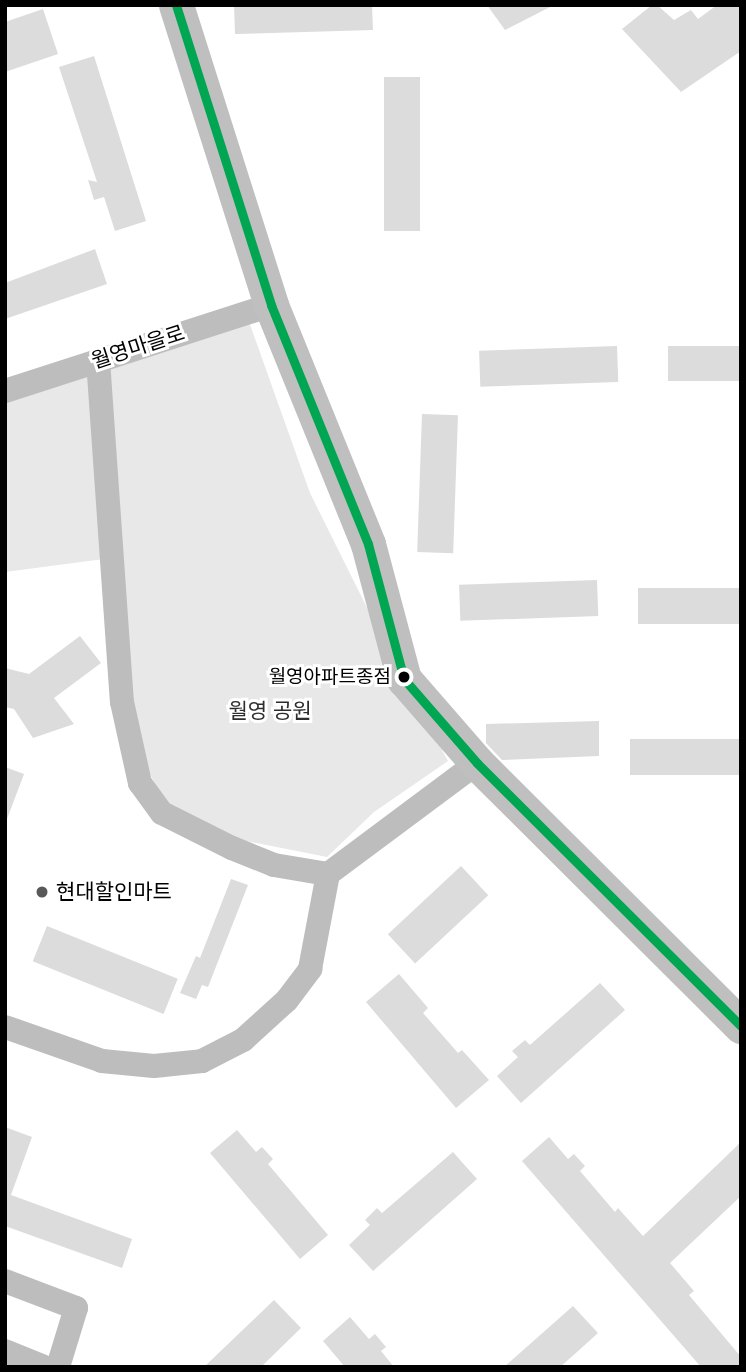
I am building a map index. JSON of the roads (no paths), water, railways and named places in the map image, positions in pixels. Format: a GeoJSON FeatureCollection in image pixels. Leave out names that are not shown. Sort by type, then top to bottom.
{"type":"FeatureCollection","features":[{"type":"Feature","properties":{"kind":"main road"},"geometry":{"type":"LineString","coordinates":[[176,5],[271,305],[368,544],[404,679],[477,762],[741,1026]]}},
{"type":"Feature","properties":{"kind":"street","name":"월영마을로"},"geometry":{"type":"LineString","coordinates":[[5,391],[271,305]]}},
{"type":"Feature","properties":{"kind":"street"},"geometry":{"type":"LineString","coordinates":[[98,360],[122,702],[141,783],[162,813],[232,848],[274,864],[328,874]]}},
{"type":"Feature","properties":{"kind":"street"},"geometry":{"type":"LineString","coordinates":[[7,1033],[102,1061],[154,1066],[202,1061],[243,1040],[287,1000],[310,970],[328,874],[477,762]]}},
{"type":"Feature","properties":{"kind":"street"},"geometry":{"type":"LineString","coordinates":[[5,1281],[76,1308],[58,1367]]}},
{"type":"Feature","properties":{"kind":"street"},"geometry":{"type":"LineString","coordinates":[[5,1352],[44,1367]]}},
{"type":"Feature","properties":{"kind":"place","name":"월영아파트종점"},"geometry":{"type":"Point","coordinates":[404,677]}},
{"type":"Feature","properties":{"kind":"place","name":"현대할인마트"},"geometry":{"type":"Point","coordinates":[42,892]}},
{"type":"Feature","properties":{"kind":"park label","name":"월영 공원"},"geometry":{"type":"Point","coordinates":[270,711]}}]}
